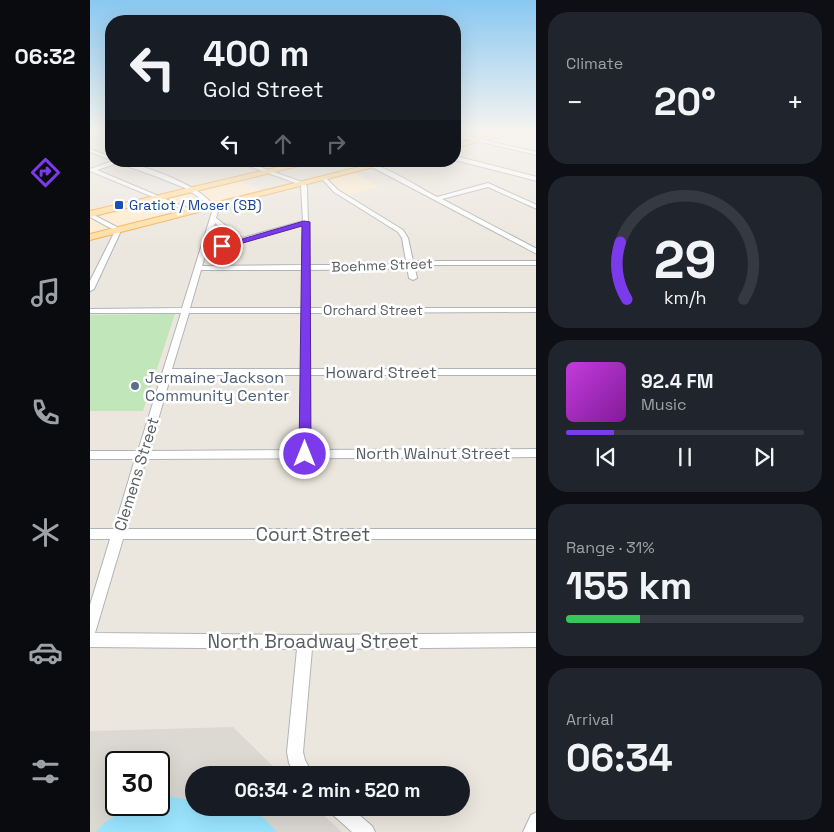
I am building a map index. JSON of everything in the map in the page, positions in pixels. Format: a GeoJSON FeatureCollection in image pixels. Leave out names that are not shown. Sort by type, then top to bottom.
{"type":"FeatureCollection","features":[{"type":"Feature","properties":{"kind":"main road"},"geometry":{"type":"LineString","coordinates":[[90,214],[277,170]]}},
{"type":"Feature","properties":{"kind":"main road"},"geometry":{"type":"LineString","coordinates":[[90,237],[358,170]]}},
{"type":"Feature","properties":{"kind":"street"},"geometry":{"type":"LineString","coordinates":[[91,170],[191,211]]}},
{"type":"Feature","properties":{"kind":"street"},"geometry":{"type":"LineString","coordinates":[[141,170],[193,190],[213,206]]}},
{"type":"Feature","properties":{"kind":"street"},"geometry":{"type":"LineString","coordinates":[[262,170],[303,184],[304,187],[306,222],[305,454]]}},
{"type":"Feature","properties":{"kind":"street"},"geometry":{"type":"LineString","coordinates":[[381,170],[536,252]]}},
{"type":"Feature","properties":{"kind":"street"},"geometry":{"type":"LineString","coordinates":[[501,170],[536,179]]}},
{"type":"Feature","properties":{"kind":"street"},"geometry":{"type":"LineString","coordinates":[[325,178],[336,190],[401,232],[405,238],[413,278]]}},
{"type":"Feature","properties":{"kind":"street"},"geometry":{"type":"LineString","coordinates":[[436,199],[486,185],[497,188],[536,207]]}},
{"type":"Feature","properties":{"kind":"street","name":"Clemens Street"},"geometry":{"type":"LineString","coordinates":[[90,628],[215,212],[213,206]]}},
{"type":"Feature","properties":{"kind":"street"},"geometry":{"type":"LineString","coordinates":[[90,214],[117,230],[116,237],[90,289]]}},
{"type":"Feature","properties":{"kind":"street"},"geometry":{"type":"LineString","coordinates":[[213,218],[241,241]]}},
{"type":"Feature","properties":{"kind":"street"},"geometry":{"type":"LineString","coordinates":[[203,251],[306,222]]}},
{"type":"Feature","properties":{"kind":"street","name":"Boehme Street"},"geometry":{"type":"LineString","coordinates":[[198,268],[384,267],[410,263],[536,263]]}},
{"type":"Feature","properties":{"kind":"street","name":"Orchard Street"},"geometry":{"type":"LineString","coordinates":[[90,311],[536,310]]}},
{"type":"Feature","properties":{"kind":"street","name":"Howard Street"},"geometry":{"type":"LineString","coordinates":[[166,372],[536,372]]}},
{"type":"Feature","properties":{"kind":"street","name":"North Walnut Street"},"geometry":{"type":"LineString","coordinates":[[90,455],[536,453]]}},
{"type":"Feature","properties":{"kind":"street","name":"Court Street"},"geometry":{"type":"LineString","coordinates":[[90,534],[536,534]]}},
{"type":"Feature","properties":{"kind":"street","name":"North Broadway Street"},"geometry":{"type":"LineString","coordinates":[[90,640],[305,642],[536,640]]}},
{"type":"Feature","properties":{"kind":"street"},"geometry":{"type":"LineString","coordinates":[[301,766],[295,752],[305,642]]}},
{"type":"Feature","properties":{"kind":"street"},"geometry":{"type":"LineString","coordinates":[[347,816],[366,832]]}},
{"type":"Feature","properties":{"kind":"street"},"geometry":{"type":"LineString","coordinates":[[532,832],[536,821]]}},
{"type":"Feature","properties":{"kind":"shaded area"},"geometry":{"type":"Polygon","coordinates":[[[355,173],[379,187],[348,195],[338,189],[331,180],[355,173]]]}},
{"type":"Feature","properties":{"kind":"shaded area"},"geometry":{"type":"Polygon","coordinates":[[[239,181],[264,191],[90,234],[90,217],[239,181]]]}},
{"type":"Feature","properties":{"kind":"shaded area"},"geometry":{"type":"Polygon","coordinates":[[[233,727],[273,766],[185,766],[185,816],[325,816],[342,832],[90,832],[90,731],[233,727]]]}},
{"type":"Feature","properties":{"kind":"green space"},"geometry":{"type":"Polygon","coordinates":[[[175,314],[143,411],[90,411],[90,315],[175,314]]]}},
{"type":"Feature","properties":{"kind":"water"},"geometry":{"type":"Polygon","coordinates":[[[170,796],[185,799],[185,816],[262,816],[277,832],[96,832],[104,823],[115,816],[170,816],[170,796]]]}},
{"type":"Feature","properties":{"kind":"place","name":"Gratiot / Moser (SB)"},"geometry":{"type":"Point","coordinates":[119,205]}},
{"type":"Feature","properties":{"kind":"place","name":"Jermaine Jackson Community Center"},"geometry":{"type":"Point","coordinates":[135,386]}},
{"type":"Feature","properties":{"kind":"route"},"geometry":{"type":"LineString","coordinates":[[222,246],[306,222],[305,454]]}}]}
